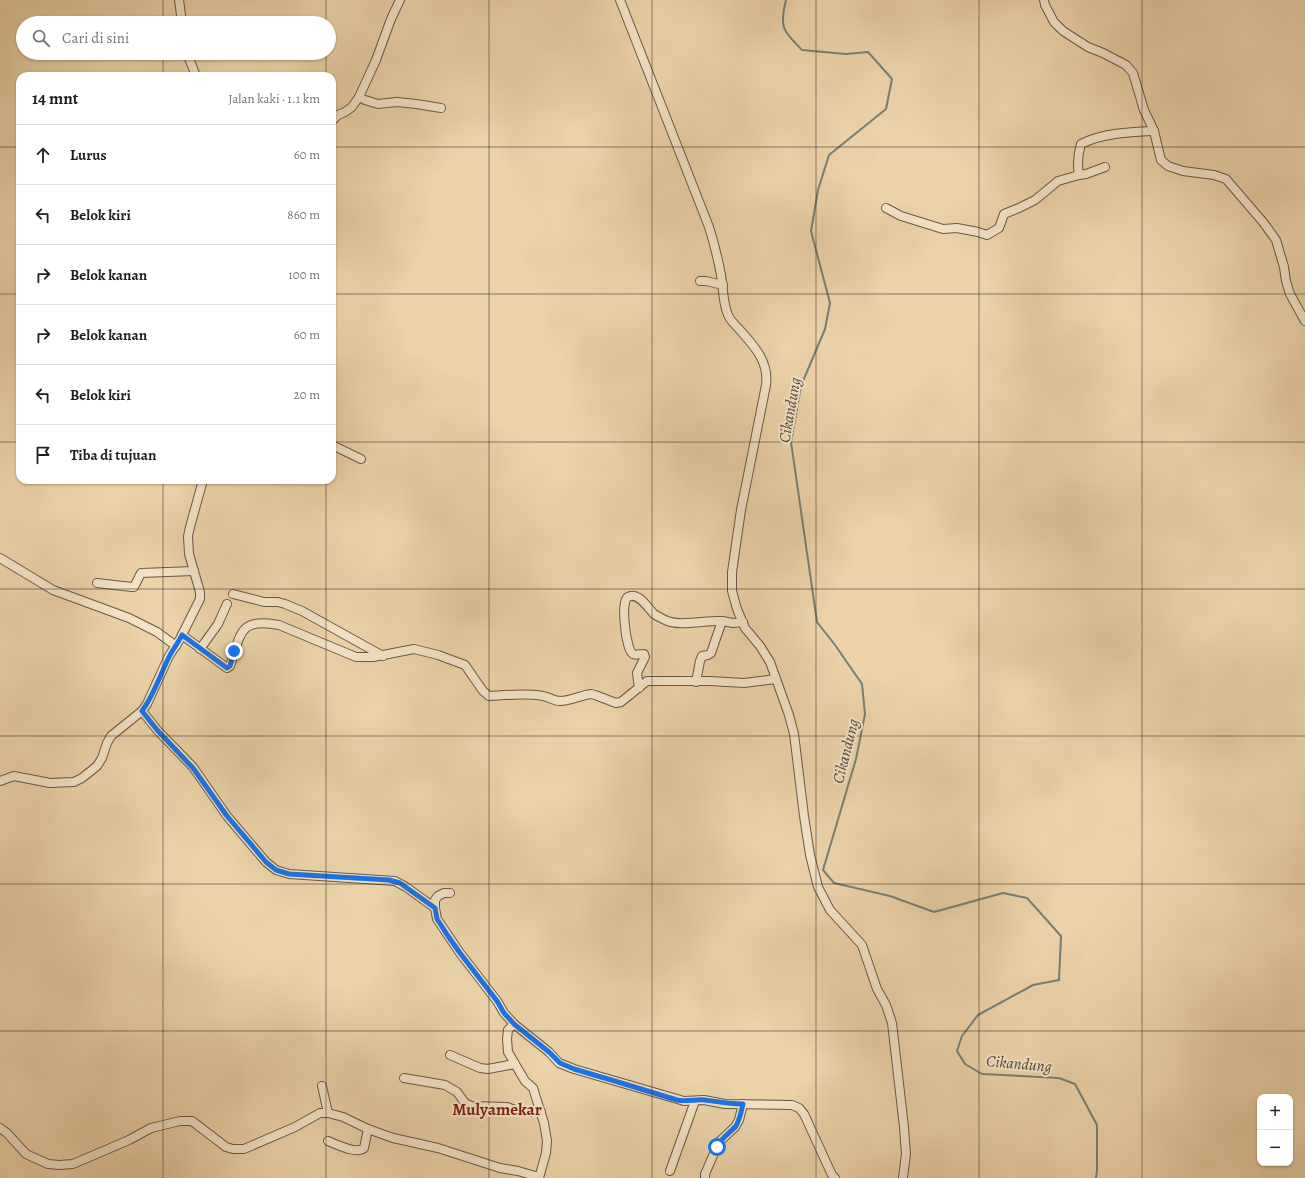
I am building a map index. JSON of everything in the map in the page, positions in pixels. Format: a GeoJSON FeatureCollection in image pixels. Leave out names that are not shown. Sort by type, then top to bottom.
{"type":"FeatureCollection","features":[{"type":"Feature","properties":{"kind":"street"},"geometry":{"type":"LineString","coordinates":[[179,0],[181,16]]}},
{"type":"Feature","properties":{"kind":"street"},"geometry":{"type":"LineString","coordinates":[[336,115],[345,112],[352,107],[359,97],[376,60],[391,19],[400,0]]}},
{"type":"Feature","properties":{"kind":"street"},"geometry":{"type":"LineString","coordinates":[[620,0],[700,202],[713,240],[723,285],[727,314],[753,345],[762,359],[766,373],[766,385],[741,510],[732,572],[732,591],[745,628],[767,655],[789,715],[794,734],[806,832],[818,887],[830,910],[862,945],[877,989],[886,1005],[892,1023],[906,1154],[903,1178]]}},
{"type":"Feature","properties":{"kind":"street"},"geometry":{"type":"LineString","coordinates":[[1044,0],[1054,22],[1063,30],[1088,47],[1104,53],[1126,65],[1133,73],[1144,110],[1154,131],[1161,160],[1168,166],[1183,171],[1214,174],[1226,179],[1263,222],[1276,240],[1290,294],[1305,321]]}},
{"type":"Feature","properties":{"kind":"street"},"geometry":{"type":"LineString","coordinates":[[190,60],[194,72]]}},
{"type":"Feature","properties":{"kind":"street"},"geometry":{"type":"LineString","coordinates":[[359,97],[378,104],[397,102],[441,108]]}},
{"type":"Feature","properties":{"kind":"street"},"geometry":{"type":"LineString","coordinates":[[1079,175],[1078,167],[1081,144],[1103,137],[1130,132],[1154,131]]}},
{"type":"Feature","properties":{"kind":"street"},"geometry":{"type":"LineString","coordinates":[[886,208],[901,216],[943,229],[957,228],[978,232],[987,236],[999,228],[1004,214],[1035,200],[1058,181],[1086,174],[1105,167]]}},
{"type":"Feature","properties":{"kind":"street"},"geometry":{"type":"LineString","coordinates":[[700,281],[723,285]]}},
{"type":"Feature","properties":{"kind":"street"},"geometry":{"type":"LineString","coordinates":[[336,447],[360,459]]}},
{"type":"Feature","properties":{"kind":"street"},"geometry":{"type":"LineString","coordinates":[[0,781],[14,776],[50,783],[74,782],[82,778],[97,766],[102,758],[106,743],[111,736],[142,711],[147,704],[169,656],[182,635],[200,599],[200,592],[189,554],[188,536],[202,484]]}},
{"type":"Feature","properties":{"kind":"street"},"geometry":{"type":"LineString","coordinates":[[0,558],[53,590],[128,618],[157,632],[176,646]]}},
{"type":"Feature","properties":{"kind":"street"},"geometry":{"type":"LineString","coordinates":[[97,583],[134,587],[141,573],[194,571]]}},
{"type":"Feature","properties":{"kind":"street"},"geometry":{"type":"LineString","coordinates":[[233,594],[254,601],[278,602],[291,606],[322,621],[383,656]]}},
{"type":"Feature","properties":{"kind":"street"},"geometry":{"type":"LineString","coordinates":[[639,688],[637,673],[645,657],[644,654],[632,654],[629,647],[624,617],[625,600],[627,597],[633,596],[639,598],[656,615],[678,624],[722,621],[733,623],[742,622]]}},
{"type":"Feature","properties":{"kind":"street"},"geometry":{"type":"LineString","coordinates":[[200,649],[218,624],[227,604]]}},
{"type":"Feature","properties":{"kind":"street"},"geometry":{"type":"LineString","coordinates":[[696,682],[702,656],[711,653],[722,621]]}},
{"type":"Feature","properties":{"kind":"street"},"geometry":{"type":"LineString","coordinates":[[182,635],[229,668],[238,639],[244,630],[251,624],[268,623],[279,625],[356,657],[383,656],[414,649],[438,655],[455,660],[464,665],[483,691],[489,696],[531,695],[543,696],[556,701],[591,694],[616,703],[621,702],[647,681],[667,680],[744,683],[776,679]]}},
{"type":"Feature","properties":{"kind":"street"},"geometry":{"type":"LineString","coordinates":[[142,711],[158,731],[193,768],[227,816],[266,862],[276,870],[289,874],[395,881],[435,908]]}},
{"type":"Feature","properties":{"kind":"street"},"geometry":{"type":"LineString","coordinates":[[450,893],[444,893],[438,896],[435,900],[437,919],[460,953],[497,1001],[504,1013],[514,1024],[549,1052],[560,1063],[574,1069],[677,1100],[704,1100],[725,1104],[792,1105],[799,1108],[804,1114],[834,1178]]}},
{"type":"Feature","properties":{"kind":"street"},"geometry":{"type":"LineString","coordinates":[[0,1128],[7,1133],[26,1154],[48,1164],[59,1165],[73,1164],[129,1140],[151,1128],[180,1121],[192,1121],[226,1147],[233,1149],[244,1149],[295,1127],[320,1113],[328,1113],[343,1117],[368,1129],[393,1138],[438,1148],[500,1168],[539,1177],[546,1153],[547,1142],[533,1088],[525,1081],[508,1052],[506,1039],[508,1030],[514,1024]]}},
{"type":"Feature","properties":{"kind":"street"},"geometry":{"type":"LineString","coordinates":[[450,1055],[488,1070],[515,1064]]}},
{"type":"Feature","properties":{"kind":"street"},"geometry":{"type":"LineString","coordinates":[[404,1078],[445,1085],[457,1092],[464,1103],[471,1106],[507,1107],[524,1112],[540,1112]]}},
{"type":"Feature","properties":{"kind":"street"},"geometry":{"type":"LineString","coordinates":[[322,1086],[328,1113]]}},
{"type":"Feature","properties":{"kind":"street"},"geometry":{"type":"LineString","coordinates":[[670,1171],[695,1101]]}},
{"type":"Feature","properties":{"kind":"street"},"geometry":{"type":"LineString","coordinates":[[705,1178],[705,1174],[719,1142],[735,1127],[739,1120],[743,1104]]}},
{"type":"Feature","properties":{"kind":"street"},"geometry":{"type":"LineString","coordinates":[[328,1141],[349,1149],[362,1151],[368,1129]]}},
{"type":"Feature","properties":{"kind":"waterway","name":"Cikandung"},"geometry":{"type":"LineString","coordinates":[[786,0],[783,17],[784,28],[790,38],[802,50],[846,54],[868,52],[892,79],[886,109],[829,155],[818,190],[811,231],[830,303],[825,329],[801,386],[791,442],[817,622],[862,684],[865,714],[856,759],[823,870],[834,883],[890,896],[934,912],[1003,893],[1027,898],[1061,936],[1059,980],[1033,985],[978,1015],[962,1036],[957,1051],[965,1064],[982,1074],[1059,1078],[1075,1084],[1097,1125],[1096,1178]]}},
{"type":"Feature","properties":{"kind":"district","name":"Mulyamekar"},"geometry":{"type":"Point","coordinates":[497,1109]}},
{"type":"Feature","properties":{"kind":"route"},"geometry":{"type":"LineString","coordinates":[[234,651],[230,666],[227,668],[182,635],[169,656],[157,686],[142,711],[158,731],[193,768],[227,816],[266,862],[276,870],[289,874],[389,880],[400,883],[435,908],[437,919],[448,936],[497,1001],[504,1013],[514,1024],[549,1052],[560,1063],[574,1069],[677,1100],[704,1100],[725,1104],[743,1104],[739,1120],[735,1127],[719,1142],[717,1147]]}}]}
